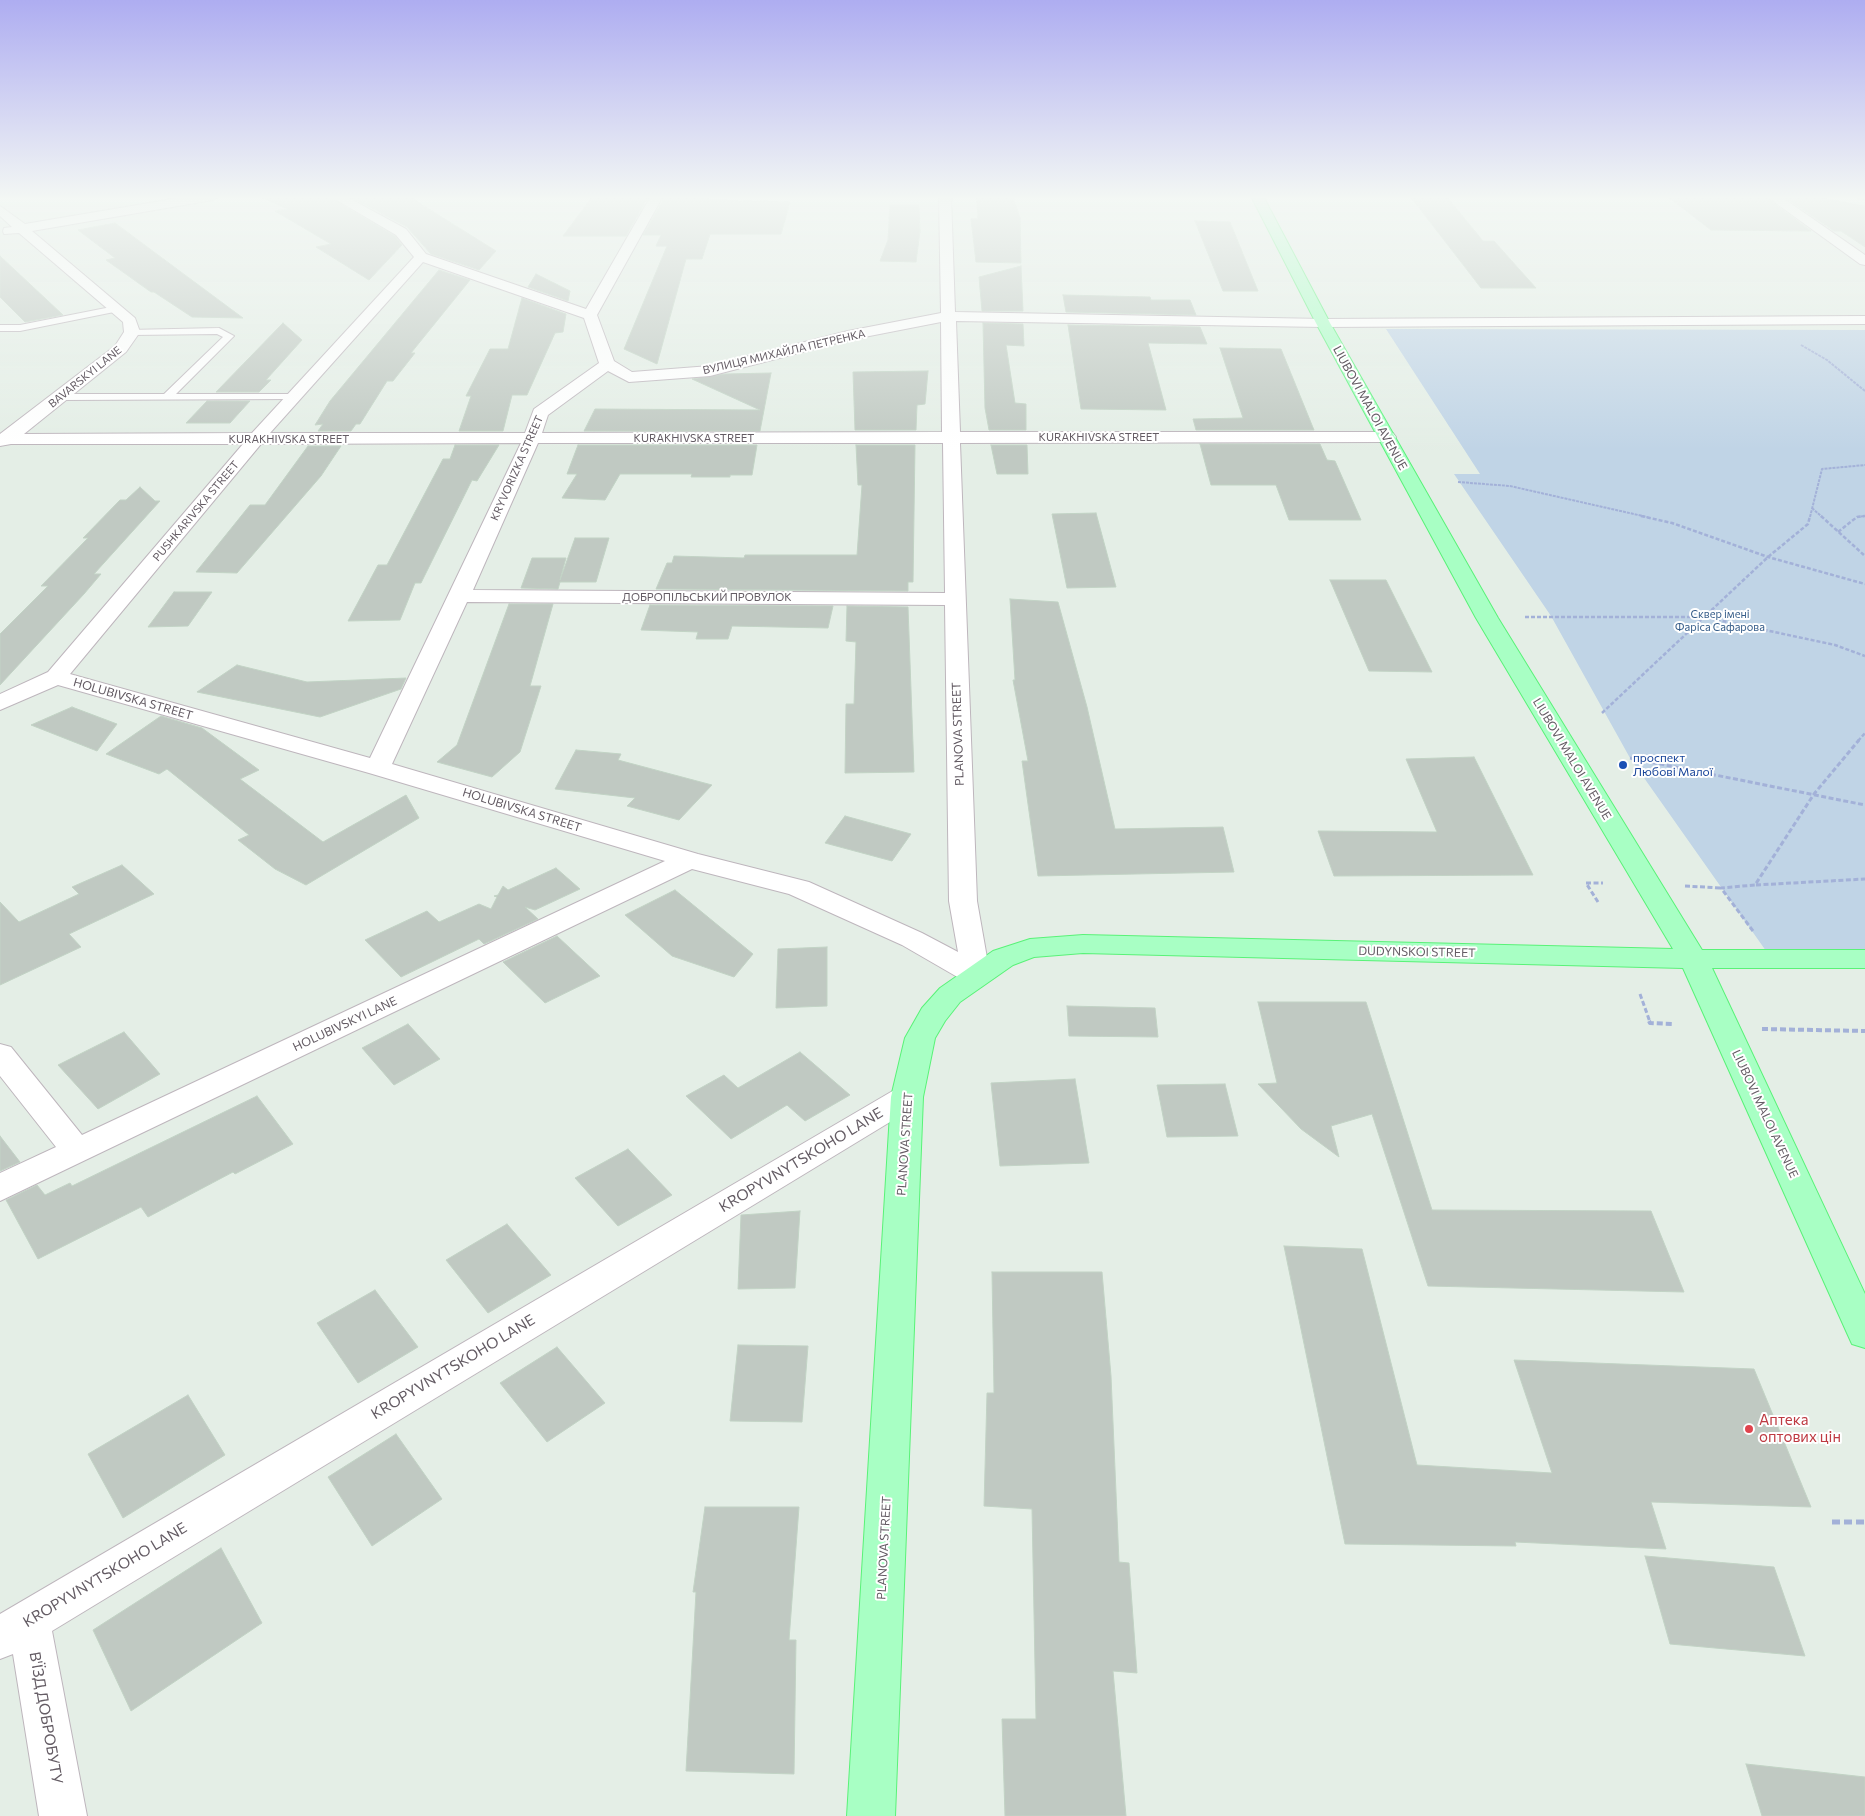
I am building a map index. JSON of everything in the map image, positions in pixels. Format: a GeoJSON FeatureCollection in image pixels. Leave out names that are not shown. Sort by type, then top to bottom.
{"type":"FeatureCollection","features":[{"type":"Feature","properties":{"kind":"main road","name":"LIUBOVI MALOI AVENUE"},"geometry":{"type":"LineString","coordinates":[[1301,281],[1487,618],[1693,959],[1865,1332]]}},
{"type":"Feature","properties":{"kind":"main road","name":"DUDYNSKOI STREET"},"geometry":{"type":"LineString","coordinates":[[976,975],[1004,958],[1030,948],[1084,944],[1693,959],[1865,959]]}},
{"type":"Feature","properties":{"kind":"main road","name":"PLANOVA STREET"},"geometry":{"type":"LineString","coordinates":[[871,1816],[907,1097],[920,1038],[933,1014],[950,995],[976,975]]}},
{"type":"Feature","properties":{"kind":"street"},"geometry":{"type":"LineString","coordinates":[[83,281],[130,321],[132,332]]}},
{"type":"Feature","properties":{"kind":"street","name":"PUSHKARIVSKA STREET"},"geometry":{"type":"LineString","coordinates":[[0,703],[56,677],[256,439],[399,281]]}},
{"type":"Feature","properties":{"kind":"street"},"geometry":{"type":"LineString","coordinates":[[490,281],[590,315]]}},
{"type":"Feature","properties":{"kind":"street"},"geometry":{"type":"LineString","coordinates":[[607,364],[590,315],[609,281]]}},
{"type":"Feature","properties":{"kind":"street","name":"PLANOVA STREET"},"geometry":{"type":"LineString","coordinates":[[947,281],[963,902],[976,975]]}},
{"type":"Feature","properties":{"kind":"street","name":"ВУЛИЦЯ МИХАЙЛА ПЕТРЕНКА"},"geometry":{"type":"LineString","coordinates":[[607,364],[628,377],[710,371],[848,336],[948,316],[1323,323],[1865,320]]}},
{"type":"Feature","properties":{"kind":"street","name":"BAVARSKYI LANE"},"geometry":{"type":"LineString","coordinates":[[2,441],[122,349],[132,332]]}},
{"type":"Feature","properties":{"kind":"street","name":"KRYVORIZKA STREET"},"geometry":{"type":"LineString","coordinates":[[378,768],[459,596],[531,438],[540,413],[607,364]]}},
{"type":"Feature","properties":{"kind":"street","name":"KURAKHIVSKA STREET"},"geometry":{"type":"LineString","coordinates":[[2,441],[1387,437]]}},
{"type":"Feature","properties":{"kind":"street","name":"ДОБРОПІЛЬСЬКИЙ ПРОВУЛОК"},"geometry":{"type":"LineString","coordinates":[[459,596],[954,599]]}},
{"type":"Feature","properties":{"kind":"street","name":"HOLUBIVSKA STREET"},"geometry":{"type":"LineString","coordinates":[[56,677],[378,768],[689,860],[799,888],[912,939],[976,975]]}},
{"type":"Feature","properties":{"kind":"street","name":"HOLUBIVSKYI LANE"},"geometry":{"type":"LineString","coordinates":[[0,1188],[689,860]]}},
{"type":"Feature","properties":{"kind":"street"},"geometry":{"type":"LineString","coordinates":[[0,1054],[77,1151]]}},
{"type":"Feature","properties":{"kind":"street","name":"KROPYVNYTSKOHO LANE"},"geometry":{"type":"LineString","coordinates":[[14,1629],[907,1097]]}},
{"type":"Feature","properties":{"kind":"street","name":"В'ЇЗД ДОБРОБУТУ"},"geometry":{"type":"LineString","coordinates":[[14,1629],[63,1816]]}},
{"type":"Feature","properties":{"kind":"lane"},"geometry":{"type":"LineString","coordinates":[[0,328],[20,328],[116,309]]}},
{"type":"Feature","properties":{"kind":"lane"},"geometry":{"type":"LineString","coordinates":[[132,332],[219,331],[229,336],[167,396]]}},
{"type":"Feature","properties":{"kind":"lane"},"geometry":{"type":"LineString","coordinates":[[61,397],[293,398]]}},
{"type":"Feature","properties":{"kind":"path"},"geometry":{"type":"LineString","coordinates":[[1765,320],[1793,341],[1828,360],[1865,391]]}},
{"type":"Feature","properties":{"kind":"path"},"geometry":{"type":"LineString","coordinates":[[1602,713],[1768,557],[1808,524],[1822,469],[1865,465]]}},
{"type":"Feature","properties":{"kind":"path"},"geometry":{"type":"LineString","coordinates":[[1458,482],[1510,486],[1672,523],[1768,557],[1865,584]]}},
{"type":"Feature","properties":{"kind":"path"},"geometry":{"type":"LineString","coordinates":[[1812,508],[1865,556]]}},
{"type":"Feature","properties":{"kind":"path"},"geometry":{"type":"LineString","coordinates":[[1838,532],[1857,517],[1865,516]]}},
{"type":"Feature","properties":{"kind":"path"},"geometry":{"type":"LineString","coordinates":[[1525,617],[1704,618],[1834,645],[1865,656]]}},
{"type":"Feature","properties":{"kind":"path"},"geometry":{"type":"LineString","coordinates":[[1755,885],[1814,794],[1865,733]]}},
{"type":"Feature","properties":{"kind":"path"},"geometry":{"type":"LineString","coordinates":[[1630,758],[1865,805]]}},
{"type":"Feature","properties":{"kind":"path"},"geometry":{"type":"LineString","coordinates":[[1678,885],[1721,888],[1865,879]]}},
{"type":"Feature","properties":{"kind":"path"},"geometry":{"type":"LineString","coordinates":[[1598,902],[1586,883],[1603,884]]}},
{"type":"Feature","properties":{"kind":"path"},"geometry":{"type":"LineString","coordinates":[[1721,888],[1754,932]]}},
{"type":"Feature","properties":{"kind":"path"},"geometry":{"type":"LineString","coordinates":[[1640,994],[1650,1023],[1674,1024]]}},
{"type":"Feature","properties":{"kind":"path"},"geometry":{"type":"LineString","coordinates":[[1754,1029],[1865,1031]]}},
{"type":"Feature","properties":{"kind":"path"},"geometry":{"type":"LineString","coordinates":[[1832,1522],[1865,1522]]}},
{"type":"Feature","properties":{"kind":"green space","name":"Сквер імені Фаріса Сафарова"},"geometry":{"type":"Polygon","coordinates":[[[1386,329],[1865,330],[1865,959],[1771,958],[1630,758],[1551,616],[1454,474],[1480,474],[1386,329]]]}},
{"type":"Feature","properties":{"kind":"building"},"geometry":{"type":"Polygon","coordinates":[[[0,281],[26,281],[63,315],[25,322],[0,297],[0,281]]]}},
{"type":"Feature","properties":{"kind":"building"},"geometry":{"type":"Polygon","coordinates":[[[135,281],[193,281],[243,318],[192,317],[154,292],[151,292],[135,281]]]}},
{"type":"Feature","properties":{"kind":"building"},"geometry":{"type":"Polygon","coordinates":[[[430,281],[469,281],[411,353],[415,353],[393,381],[387,381],[360,424],[356,424],[351,431],[318,431],[323,424],[315,425],[330,401],[430,281]]]}},
{"type":"Feature","properties":{"kind":"building"},"geometry":{"type":"Polygon","coordinates":[[[532,281],[549,281],[570,291],[568,301],[528,287],[532,281]]]}},
{"type":"Feature","properties":{"kind":"building"},"geometry":{"type":"Polygon","coordinates":[[[652,281],[680,281],[657,364],[624,349],[652,281]]]}},
{"type":"Feature","properties":{"kind":"building"},"geometry":{"type":"Polygon","coordinates":[[[979,281],[1022,281],[1023,311],[982,311],[979,281]]]}},
{"type":"Feature","properties":{"kind":"building"},"geometry":{"type":"Polygon","coordinates":[[[1219,281],[1254,281],[1258,291],[1223,291],[1219,281]]]}},
{"type":"Feature","properties":{"kind":"building"},"geometry":{"type":"Polygon","coordinates":[[[1475,281],[1530,281],[1536,288],[1481,288],[1475,281]]]}},
{"type":"Feature","properties":{"kind":"building"},"geometry":{"type":"Polygon","coordinates":[[[1063,295],[1150,297],[1151,300],[1190,300],[1196,315],[1066,312],[1063,295]]]}},
{"type":"Feature","properties":{"kind":"building"},"geometry":{"type":"Polygon","coordinates":[[[522,298],[566,314],[563,332],[555,333],[527,395],[512,395],[503,431],[459,431],[471,396],[466,396],[490,349],[508,349],[522,298]]]}},
{"type":"Feature","properties":{"kind":"building"},"geometry":{"type":"Polygon","coordinates":[[[283,323],[302,340],[266,380],[271,380],[259,392],[216,392],[283,323]]]}},
{"type":"Feature","properties":{"kind":"building"},"geometry":{"type":"Polygon","coordinates":[[[983,323],[1023,324],[1024,346],[1006,345],[1015,403],[1026,404],[1026,430],[989,430],[985,408],[983,323]]]}},
{"type":"Feature","properties":{"kind":"building"},"geometry":{"type":"Polygon","coordinates":[[[1068,325],[1200,327],[1207,344],[1148,343],[1166,410],[1081,409],[1068,325]]]}},
{"type":"Feature","properties":{"kind":"building"},"geometry":{"type":"Polygon","coordinates":[[[1220,348],[1281,349],[1314,430],[1196,430],[1193,419],[1243,418],[1220,348]]]}},
{"type":"Feature","properties":{"kind":"building"},"geometry":{"type":"Polygon","coordinates":[[[928,371],[925,404],[917,405],[916,430],[855,430],[853,372],[928,371]]]}},
{"type":"Feature","properties":{"kind":"building"},"geometry":{"type":"Polygon","coordinates":[[[771,373],[760,431],[584,431],[595,409],[760,410],[692,379],[725,374],[771,373]]]}},
{"type":"Feature","properties":{"kind":"building"},"geometry":{"type":"Polygon","coordinates":[[[207,401],[250,401],[230,423],[186,423],[207,401]]]}},
{"type":"Feature","properties":{"kind":"building"},"geometry":{"type":"Polygon","coordinates":[[[1200,444],[1320,444],[1327,460],[1335,461],[1361,520],[1289,520],[1276,485],[1211,485],[1200,444]]]}},
{"type":"Feature","properties":{"kind":"building"},"geometry":{"type":"Polygon","coordinates":[[[455,445],[499,445],[477,481],[472,480],[421,583],[415,583],[400,620],[348,621],[378,565],[387,565],[443,459],[450,459],[455,445]]]}},
{"type":"Feature","properties":{"kind":"building"},"geometry":{"type":"Polygon","coordinates":[[[578,445],[757,445],[752,475],[691,477],[692,474],[620,474],[605,500],[562,498],[577,474],[567,474],[578,445]]]}},
{"type":"Feature","properties":{"kind":"building"},"geometry":{"type":"Polygon","coordinates":[[[856,445],[915,445],[913,582],[908,582],[908,591],[656,589],[667,563],[672,563],[674,556],[744,558],[745,555],[857,555],[862,485],[858,485],[856,445]]]}},
{"type":"Feature","properties":{"kind":"building"},"geometry":{"type":"Polygon","coordinates":[[[991,445],[1027,445],[1028,474],[997,474],[991,445]]]}},
{"type":"Feature","properties":{"kind":"building"},"geometry":{"type":"Polygon","coordinates":[[[308,446],[341,446],[321,476],[237,573],[196,572],[250,505],[265,505],[308,446]]]}},
{"type":"Feature","properties":{"kind":"building"},"geometry":{"type":"Polygon","coordinates":[[[140,487],[155,501],[160,501],[94,574],[101,574],[84,594],[0,685],[0,634],[48,586],[41,586],[88,538],[83,538],[120,500],[126,500],[140,487]]]}},
{"type":"Feature","properties":{"kind":"building"},"geometry":{"type":"Polygon","coordinates":[[[1096,513],[1116,587],[1067,588],[1052,514],[1096,513]]]}},
{"type":"Feature","properties":{"kind":"building"},"geometry":{"type":"Polygon","coordinates":[[[575,538],[609,538],[596,582],[560,582],[558,589],[521,588],[532,558],[566,558],[560,580],[575,538]]]}},
{"type":"Feature","properties":{"kind":"building"},"geometry":{"type":"Polygon","coordinates":[[[1330,580],[1386,580],[1432,672],[1369,671],[1330,580]]]}},
{"type":"Feature","properties":{"kind":"building"},"geometry":{"type":"Polygon","coordinates":[[[174,592],[212,592],[188,626],[148,627],[174,592]]]}},
{"type":"Feature","properties":{"kind":"building"},"geometry":{"type":"Polygon","coordinates":[[[1010,599],[1058,602],[1087,707],[1115,829],[1223,827],[1234,872],[1038,876],[1022,761],[1028,761],[1013,680],[1015,680],[1010,599]]]}},
{"type":"Feature","properties":{"kind":"building"},"geometry":{"type":"Polygon","coordinates":[[[509,604],[553,604],[530,686],[541,686],[520,752],[492,777],[437,762],[457,745],[509,604]]]}},
{"type":"Feature","properties":{"kind":"building"},"geometry":{"type":"Polygon","coordinates":[[[650,605],[833,606],[828,628],[732,626],[728,639],[696,639],[698,632],[641,630],[650,605]]]}},
{"type":"Feature","properties":{"kind":"building"},"geometry":{"type":"Polygon","coordinates":[[[847,606],[908,607],[914,772],[845,773],[846,704],[854,704],[856,642],[846,641],[847,606]]]}},
{"type":"Feature","properties":{"kind":"building"},"geometry":{"type":"Polygon","coordinates":[[[237,665],[307,682],[406,678],[401,689],[320,717],[197,692],[237,665]]]}},
{"type":"Feature","properties":{"kind":"building"},"geometry":{"type":"Polygon","coordinates":[[[72,707],[117,724],[97,751],[31,725],[72,707]]]}},
{"type":"Feature","properties":{"kind":"building"},"geometry":{"type":"Polygon","coordinates":[[[161,716],[202,728],[259,770],[240,779],[323,842],[406,795],[419,818],[306,885],[275,869],[238,840],[249,835],[167,769],[159,774],[106,754],[161,716]]]}},
{"type":"Feature","properties":{"kind":"building"},"geometry":{"type":"Polygon","coordinates":[[[576,750],[621,754],[618,760],[712,785],[679,820],[627,806],[635,798],[555,789],[576,750]]]}},
{"type":"Feature","properties":{"kind":"building"},"geometry":{"type":"Polygon","coordinates":[[[1474,757],[1533,875],[1334,876],[1318,831],[1437,832],[1406,759],[1474,757]]]}},
{"type":"Feature","properties":{"kind":"building"},"geometry":{"type":"Polygon","coordinates":[[[845,816],[911,834],[892,861],[825,843],[845,816]]]}},
{"type":"Feature","properties":{"kind":"building"},"geometry":{"type":"Polygon","coordinates":[[[122,865],[154,894],[69,934],[81,947],[0,985],[0,902],[19,922],[79,894],[72,887],[122,865]]]}},
{"type":"Feature","properties":{"kind":"building"},"geometry":{"type":"Polygon","coordinates":[[[556,868],[580,889],[535,910],[525,907],[538,919],[484,944],[479,939],[401,977],[365,940],[427,911],[439,922],[479,904],[491,909],[497,897],[494,896],[498,895],[503,886],[508,890],[556,868]]]}},
{"type":"Feature","properties":{"kind":"building"},"geometry":{"type":"Polygon","coordinates":[[[675,890],[753,954],[734,977],[672,956],[625,915],[675,890]]]}},
{"type":"Feature","properties":{"kind":"building"},"geometry":{"type":"Polygon","coordinates":[[[557,936],[600,976],[545,1003],[503,962],[557,936]]]}},
{"type":"Feature","properties":{"kind":"building"},"geometry":{"type":"Polygon","coordinates":[[[827,947],[827,1006],[776,1008],[778,949],[827,947]]]}},
{"type":"Feature","properties":{"kind":"building"},"geometry":{"type":"Polygon","coordinates":[[[1258,1002],[1366,1002],[1432,1210],[1651,1211],[1684,1292],[1428,1286],[1372,1114],[1331,1126],[1339,1157],[1301,1129],[1258,1084],[1277,1083],[1258,1002]]]}},
{"type":"Feature","properties":{"kind":"building"},"geometry":{"type":"Polygon","coordinates":[[[1067,1006],[1155,1008],[1158,1037],[1069,1036],[1067,1006]]]}},
{"type":"Feature","properties":{"kind":"building"},"geometry":{"type":"Polygon","coordinates":[[[408,1024],[440,1059],[394,1085],[362,1048],[408,1024]]]}},
{"type":"Feature","properties":{"kind":"building"},"geometry":{"type":"Polygon","coordinates":[[[124,1032],[160,1074],[98,1109],[58,1065],[124,1032]]]}},
{"type":"Feature","properties":{"kind":"building"},"geometry":{"type":"Polygon","coordinates":[[[800,1052],[850,1095],[805,1121],[787,1105],[731,1139],[686,1096],[724,1075],[738,1088],[800,1052]]]}},
{"type":"Feature","properties":{"kind":"building"},"geometry":{"type":"Polygon","coordinates":[[[1075,1079],[1089,1163],[1000,1166],[991,1083],[1075,1079]]]}},
{"type":"Feature","properties":{"kind":"building"},"geometry":{"type":"Polygon","coordinates":[[[1225,1084],[1238,1136],[1167,1137],[1157,1085],[1225,1084]]]}},
{"type":"Feature","properties":{"kind":"building"},"geometry":{"type":"Polygon","coordinates":[[[257,1096],[293,1144],[235,1174],[233,1172],[148,1217],[141,1207],[38,1259],[6,1200],[37,1185],[45,1195],[70,1183],[72,1186],[257,1096]]]}},
{"type":"Feature","properties":{"kind":"building"},"geometry":{"type":"Polygon","coordinates":[[[0,1136],[20,1162],[0,1171],[0,1136]]]}},
{"type":"Feature","properties":{"kind":"building"},"geometry":{"type":"Polygon","coordinates":[[[628,1149],[672,1195],[618,1226],[575,1178],[628,1149]]]}},
{"type":"Feature","properties":{"kind":"building"},"geometry":{"type":"Polygon","coordinates":[[[800,1211],[795,1288],[738,1289],[741,1215],[800,1211]]]}},
{"type":"Feature","properties":{"kind":"building"},"geometry":{"type":"Polygon","coordinates":[[[507,1224],[551,1275],[488,1313],[446,1260],[507,1224]]]}},
{"type":"Feature","properties":{"kind":"building"},"geometry":{"type":"Polygon","coordinates":[[[1284,1246],[1362,1249],[1417,1465],[1552,1473],[1514,1360],[1754,1369],[1811,1507],[1651,1502],[1666,1549],[1515,1542],[1516,1546],[1345,1544],[1284,1246]]]}},
{"type":"Feature","properties":{"kind":"building"},"geometry":{"type":"Polygon","coordinates":[[[992,1272],[1102,1272],[1111,1376],[1119,1562],[1129,1563],[1137,1673],[1113,1671],[1126,1816],[1005,1816],[1002,1719],[1036,1719],[1032,1509],[984,1506],[987,1393],[994,1393],[992,1272]]]}},
{"type":"Feature","properties":{"kind":"building"},"geometry":{"type":"Polygon","coordinates":[[[375,1290],[418,1347],[358,1383],[317,1323],[375,1290]]]}},
{"type":"Feature","properties":{"kind":"building"},"geometry":{"type":"Polygon","coordinates":[[[738,1345],[808,1346],[802,1422],[730,1421],[738,1345]]]}},
{"type":"Feature","properties":{"kind":"building"},"geometry":{"type":"Polygon","coordinates":[[[557,1347],[605,1403],[547,1442],[500,1383],[557,1347]]]}},
{"type":"Feature","properties":{"kind":"building"},"geometry":{"type":"Polygon","coordinates":[[[188,1395],[225,1455],[123,1518],[88,1454],[188,1395]]]}},
{"type":"Feature","properties":{"kind":"building"},"geometry":{"type":"Polygon","coordinates":[[[396,1434],[442,1499],[372,1546],[328,1477],[396,1434]]]}},
{"type":"Feature","properties":{"kind":"building"},"geometry":{"type":"Polygon","coordinates":[[[705,1507],[799,1507],[789,1640],[796,1640],[794,1774],[686,1771],[696,1592],[693,1592],[705,1507]]]}},
{"type":"Feature","properties":{"kind":"building"},"geometry":{"type":"Polygon","coordinates":[[[221,1548],[262,1623],[131,1711],[93,1630],[221,1548]]]}},
{"type":"Feature","properties":{"kind":"building"},"geometry":{"type":"Polygon","coordinates":[[[1645,1556],[1774,1567],[1805,1656],[1670,1644],[1645,1556]]]}},
{"type":"Feature","properties":{"kind":"building"},"geometry":{"type":"Polygon","coordinates":[[[1746,1764],[1865,1777],[1865,1816],[1762,1816],[1746,1764]]]}},
{"type":"Feature","properties":{"kind":"place","name":"проспект Любові Малої"},"geometry":{"type":"Point","coordinates":[1623,765]}},
{"type":"Feature","properties":{"kind":"place","name":"Аптека оптових цін"},"geometry":{"type":"Point","coordinates":[1749,1429]}}]}
